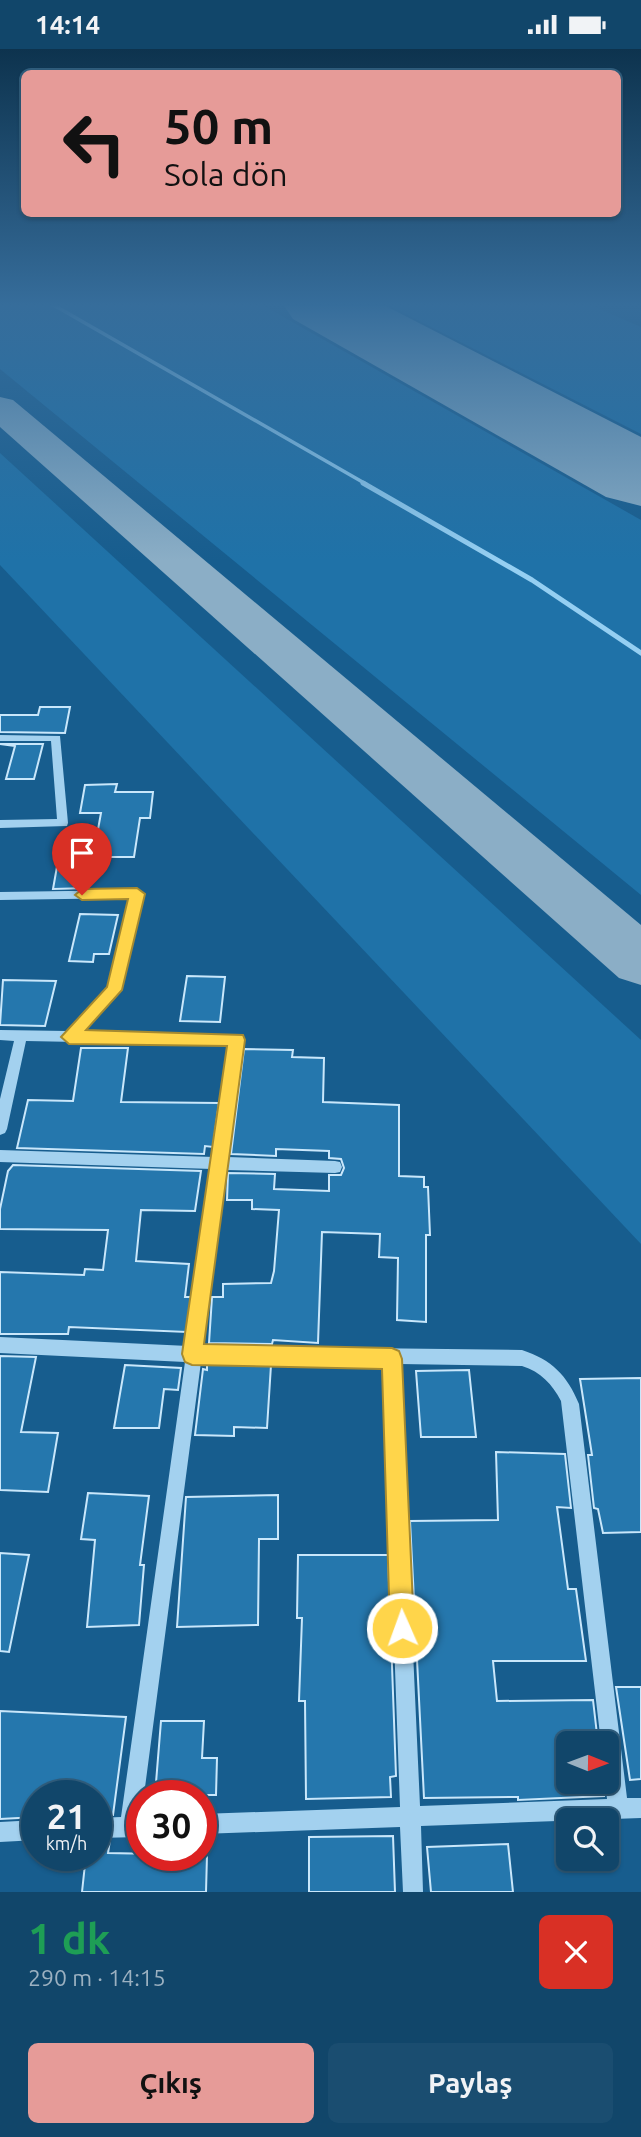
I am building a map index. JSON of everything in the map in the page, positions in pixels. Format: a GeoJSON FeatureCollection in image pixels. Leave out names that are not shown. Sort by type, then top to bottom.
{"type":"FeatureCollection","features":[{"type":"Feature","properties":{"kind":"street"},"geometry":{"type":"LineString","coordinates":[[0,738],[56,738],[63,823],[0,824]]}},
{"type":"Feature","properties":{"kind":"street"},"geometry":{"type":"LineString","coordinates":[[0,896],[137,894],[114,990],[69,1037]]}},
{"type":"Feature","properties":{"kind":"street"},"geometry":{"type":"LineString","coordinates":[[0,1035],[237,1040],[192,1354],[142,1780]]}},
{"type":"Feature","properties":{"kind":"street"},"geometry":{"type":"LineString","coordinates":[[0,1129],[21,1036]]}},
{"type":"Feature","properties":{"kind":"street"},"geometry":{"type":"LineString","coordinates":[[0,1156],[335,1167]]}},
{"type":"Feature","properties":{"kind":"street"},"geometry":{"type":"LineString","coordinates":[[0,1345],[192,1354],[392,1359],[522,1358],[545,1366],[565,1388],[574,1423],[618,1808]]}},
{"type":"Feature","properties":{"kind":"street"},"geometry":{"type":"LineString","coordinates":[[392,1359],[413,1892]]}},
{"type":"Feature","properties":{"kind":"street"},"geometry":{"type":"LineString","coordinates":[[619,1809],[641,1808]]}},
{"type":"Feature","properties":{"kind":"street"},"geometry":{"type":"LineString","coordinates":[[217,1823],[556,1811]]}},
{"type":"Feature","properties":{"kind":"street"},"geometry":{"type":"LineString","coordinates":[[0,1832],[21,1831]]}},
{"type":"Feature","properties":{"kind":"shaded area"},"geometry":{"type":"Polygon","coordinates":[[[24,389],[410,389],[641,520],[641,895],[24,389]]]}},
{"type":"Feature","properties":{"kind":"shaded area"},"geometry":{"type":"Polygon","coordinates":[[[553,389],[641,389],[641,434],[553,389]]]}},
{"type":"Feature","properties":{"kind":"shaded area"},"geometry":{"type":"Polygon","coordinates":[[[0,453],[641,1040],[641,1244],[0,565],[0,453]]]}},
{"type":"Feature","properties":{"kind":"building"},"geometry":{"type":"Polygon","coordinates":[[[40,707],[70,707],[65,733],[0,732],[0,715],[38,715],[40,707]]]}},
{"type":"Feature","properties":{"kind":"building"},"geometry":{"type":"Polygon","coordinates":[[[0,744],[43,744],[34,779],[6,779],[15,746],[0,744]]]}},
{"type":"Feature","properties":{"kind":"building"},"geometry":{"type":"Polygon","coordinates":[[[117,784],[115,792],[153,792],[150,818],[140,818],[134,857],[93,857],[101,813],[80,813],[85,785],[117,784]]]}},
{"type":"Feature","properties":{"kind":"building"},"geometry":{"type":"Polygon","coordinates":[[[58,861],[93,861],[88,888],[53,889],[58,861]]]}},
{"type":"Feature","properties":{"kind":"building"},"geometry":{"type":"Polygon","coordinates":[[[80,914],[118,915],[109,954],[94,954],[93,962],[69,961],[80,914]]]}},
{"type":"Feature","properties":{"kind":"building"},"geometry":{"type":"Polygon","coordinates":[[[187,976],[225,977],[220,1022],[180,1021],[187,976]]]}},
{"type":"Feature","properties":{"kind":"building"},"geometry":{"type":"Polygon","coordinates":[[[3,980],[56,981],[45,1026],[0,1025],[3,980]]]}},
{"type":"Feature","properties":{"kind":"building"},"geometry":{"type":"Polygon","coordinates":[[[81,1048],[128,1048],[121,1102],[219,1103],[213,1147],[205,1146],[204,1154],[17,1148],[28,1100],[73,1101],[81,1048]]]}},
{"type":"Feature","properties":{"kind":"building"},"geometry":{"type":"Polygon","coordinates":[[[244,1049],[293,1050],[292,1057],[324,1058],[323,1102],[399,1105],[399,1176],[424,1177],[424,1187],[428,1187],[430,1235],[426,1235],[426,1322],[397,1320],[398,1258],[379,1257],[380,1234],[322,1232],[318,1343],[273,1340],[272,1344],[209,1343],[212,1297],[223,1297],[223,1284],[271,1283],[274,1271],[279,1210],[252,1209],[252,1200],[227,1200],[228,1173],[275,1174],[274,1189],[329,1191],[329,1175],[341,1175],[344,1168],[341,1159],[329,1158],[329,1151],[276,1149],[276,1156],[231,1154],[244,1049]]]}},
{"type":"Feature","properties":{"kind":"building"},"geometry":{"type":"Polygon","coordinates":[[[13,1165],[201,1171],[195,1211],[141,1210],[136,1261],[189,1264],[185,1297],[192,1297],[187,1332],[69,1327],[68,1334],[0,1334],[0,1272],[84,1275],[85,1269],[103,1270],[108,1230],[0,1229],[0,1209],[8,1171],[13,1165]]]}},
{"type":"Feature","properties":{"kind":"building"},"geometry":{"type":"Polygon","coordinates":[[[0,1356],[36,1357],[21,1432],[58,1433],[48,1492],[0,1490],[0,1356]]]}},
{"type":"Feature","properties":{"kind":"building"},"geometry":{"type":"Polygon","coordinates":[[[125,1365],[181,1368],[178,1390],[164,1389],[159,1428],[114,1428],[125,1365]]]}},
{"type":"Feature","properties":{"kind":"building"},"geometry":{"type":"Polygon","coordinates":[[[207,1365],[271,1365],[267,1428],[234,1427],[234,1436],[195,1435],[203,1369],[207,1370],[207,1365]]]}},
{"type":"Feature","properties":{"kind":"building"},"geometry":{"type":"Polygon","coordinates":[[[469,1370],[476,1437],[421,1437],[416,1371],[469,1370]]]}},
{"type":"Feature","properties":{"kind":"building"},"geometry":{"type":"Polygon","coordinates":[[[641,1378],[641,1532],[603,1533],[598,1509],[594,1508],[588,1455],[592,1455],[580,1379],[641,1378]]]}},
{"type":"Feature","properties":{"kind":"building"},"geometry":{"type":"Polygon","coordinates":[[[496,1452],[565,1454],[571,1508],[557,1507],[568,1589],[576,1589],[586,1661],[493,1661],[497,1701],[593,1700],[597,1731],[556,1731],[556,1794],[604,1796],[518,1800],[518,1797],[424,1798],[410,1521],[498,1520],[496,1452]]]}},
{"type":"Feature","properties":{"kind":"building"},"geometry":{"type":"Polygon","coordinates":[[[88,1493],[149,1496],[140,1565],[144,1565],[139,1625],[87,1627],[95,1540],[81,1539],[88,1493]]]}},
{"type":"Feature","properties":{"kind":"building"},"geometry":{"type":"Polygon","coordinates":[[[278,1495],[278,1539],[259,1539],[258,1625],[177,1627],[186,1497],[278,1495]]]}},
{"type":"Feature","properties":{"kind":"building"},"geometry":{"type":"Polygon","coordinates":[[[0,1553],[29,1555],[9,1652],[0,1651],[0,1553]]]}},
{"type":"Feature","properties":{"kind":"building"},"geometry":{"type":"Polygon","coordinates":[[[298,1555],[388,1555],[396,1776],[390,1777],[391,1797],[306,1799],[305,1701],[299,1701],[302,1618],[297,1618],[298,1555]]]}},
{"type":"Feature","properties":{"kind":"building"},"geometry":{"type":"Polygon","coordinates":[[[616,1687],[641,1687],[641,1779],[630,1780],[616,1687]]]}},
{"type":"Feature","properties":{"kind":"building"},"geometry":{"type":"Polygon","coordinates":[[[0,1711],[126,1717],[113,1815],[112,1780],[21,1780],[21,1818],[0,1819],[0,1711]]]}},
{"type":"Feature","properties":{"kind":"building"},"geometry":{"type":"Polygon","coordinates":[[[161,1721],[204,1721],[202,1758],[217,1758],[216,1780],[156,1780],[161,1721]]]}},
{"type":"Feature","properties":{"kind":"building"},"geometry":{"type":"Polygon","coordinates":[[[393,1836],[395,1892],[309,1892],[309,1837],[393,1836]]]}},
{"type":"Feature","properties":{"kind":"building"},"geometry":{"type":"Polygon","coordinates":[[[508,1844],[513,1892],[431,1892],[427,1847],[508,1844]]]}},
{"type":"Feature","properties":{"kind":"building"},"geometry":{"type":"Polygon","coordinates":[[[112,1853],[126,1853],[126,1871],[207,1871],[206,1892],[82,1892],[84,1871],[112,1871],[112,1853]]]}},
{"type":"Feature","properties":{"kind":"waterway"},"geometry":{"type":"LineString","coordinates":[[200,389],[366,484]]}},
{"type":"Feature","properties":{"kind":"waterway"},"geometry":{"type":"LineString","coordinates":[[363,483],[532,580],[641,653]]}},
{"type":"Feature","properties":{"kind":"taxiway"},"geometry":{"type":"LineString","coordinates":[[0,408],[641,961]]}},
{"type":"Feature","properties":{"kind":"runway"},"geometry":{"type":"LineString","coordinates":[[480,389],[641,476]]}},
{"type":"Feature","properties":{"kind":"route"},"geometry":{"type":"LineString","coordinates":[[82,895],[137,894],[114,990],[69,1037],[237,1040],[192,1354],[392,1359],[402,1628]]}}]}
